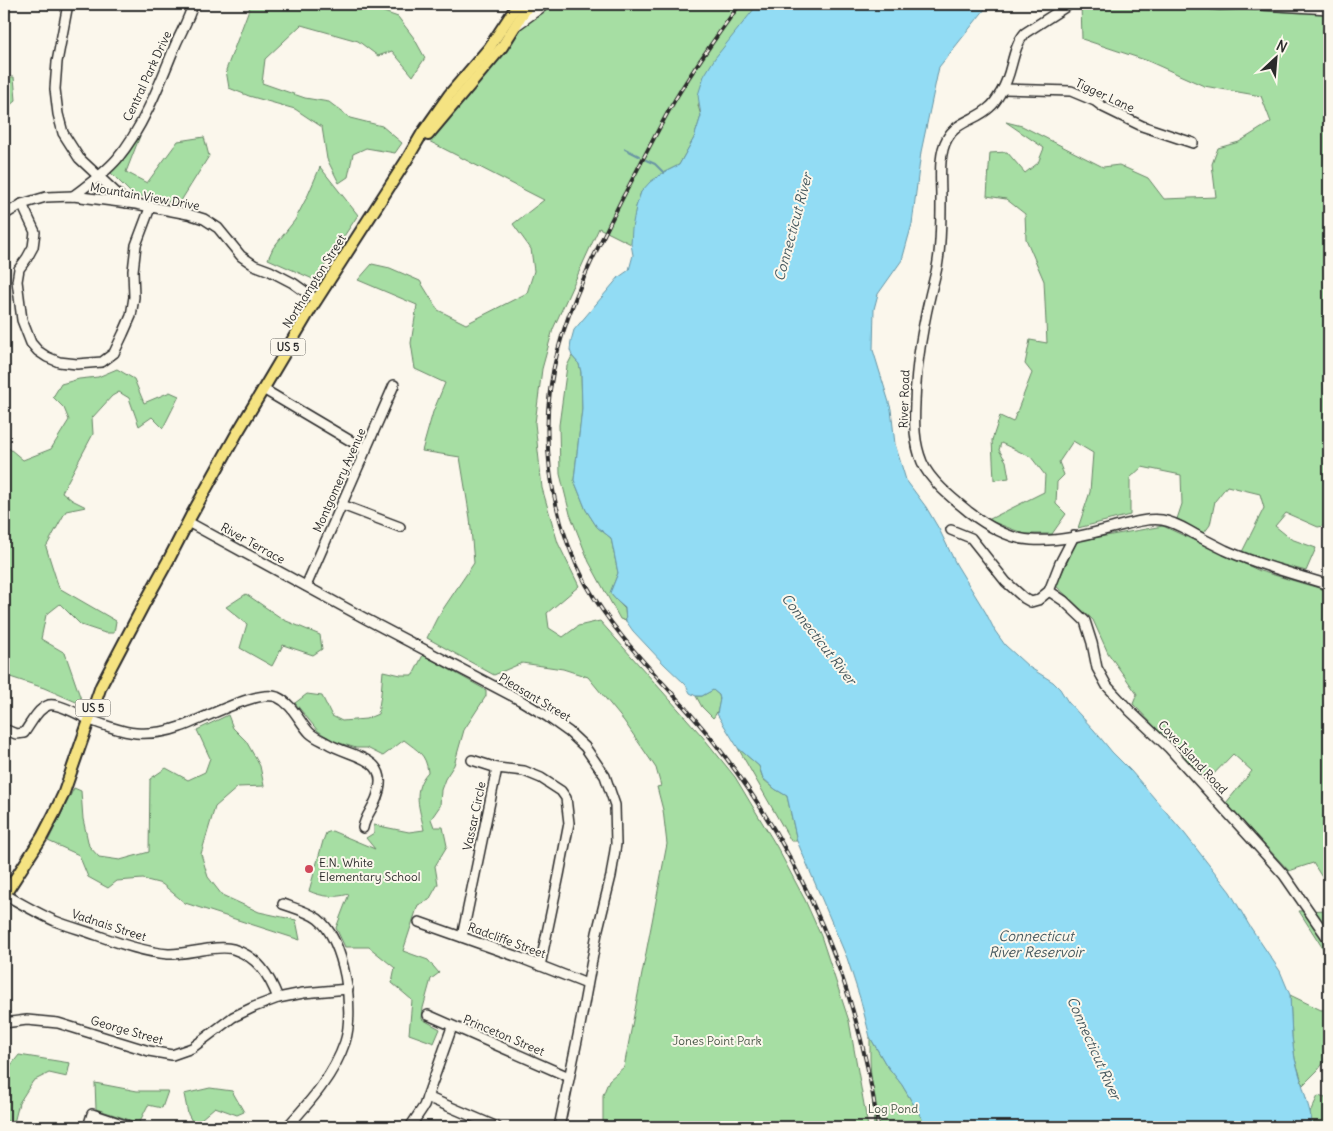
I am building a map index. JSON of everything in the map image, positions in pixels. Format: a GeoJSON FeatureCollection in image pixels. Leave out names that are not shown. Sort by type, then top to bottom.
{"type":"FeatureCollection","features":[{"type":"Feature","properties":{"kind":"main road","name":"US 5"},"geometry":{"type":"LineString","coordinates":[[406,161],[436,112],[489,48],[518,4]]}},
{"type":"Feature","properties":{"kind":"main road","name":"US 5"},"geometry":{"type":"LineString","coordinates":[[406,161],[494,57],[529,4]]}},
{"type":"Feature","properties":{"kind":"main road","name":"Northampton Street"},"geometry":{"type":"LineString","coordinates":[[188,522],[263,389],[317,300],[406,161]]}},
{"type":"Feature","properties":{"kind":"main road","name":"US 5"},"geometry":{"type":"LineString","coordinates":[[4,895],[42,837],[54,814],[102,686],[188,522]]}},
{"type":"Feature","properties":{"kind":"street"},"geometry":{"type":"LineString","coordinates":[[68,4],[57,62],[55,88],[58,114],[63,133],[79,158],[126,203]]}},
{"type":"Feature","properties":{"kind":"street","name":"Central Park Drive"},"geometry":{"type":"LineString","coordinates":[[73,196],[99,177],[117,158],[141,122],[162,79],[193,4]]}},
{"type":"Feature","properties":{"kind":"street"},"geometry":{"type":"LineString","coordinates":[[516,25],[546,4]]}},
{"type":"Feature","properties":{"kind":"street","name":"River Road"},"geometry":{"type":"LineString","coordinates":[[1070,4],[1025,33],[1020,39],[1003,89],[992,106],[959,125],[945,141],[940,163],[941,212],[937,270],[920,345],[915,387],[914,423],[916,445],[922,464],[936,483],[957,502],[982,522],[1004,533],[1028,540],[1058,540],[1133,522],[1162,520],[1179,525],[1225,550],[1249,560],[1329,585]]}},
{"type":"Feature","properties":{"kind":"street"},"geometry":{"type":"LineString","coordinates":[[1210,4],[1329,8]]}},
{"type":"Feature","properties":{"kind":"street","name":"Tigger Lane"},"geometry":{"type":"LineString","coordinates":[[1003,89],[1071,90],[1142,126],[1193,143]]}},
{"type":"Feature","properties":{"kind":"street","name":"Mountain View Drive"},"geometry":{"type":"LineString","coordinates":[[4,215],[22,204],[46,198],[73,196],[168,210],[204,219],[218,228],[241,256],[254,265],[293,283],[317,300]]}},
{"type":"Feature","properties":{"kind":"street"},"geometry":{"type":"LineString","coordinates":[[22,204],[35,232],[33,246],[18,270],[17,281],[22,320],[31,343],[38,351],[58,362],[77,364],[102,362],[114,352],[124,334],[131,316],[134,297],[133,271],[136,246],[150,208]]}},
{"type":"Feature","properties":{"kind":"street","name":"Montgomery Avenue"},"geometry":{"type":"LineString","coordinates":[[306,586],[394,384]]}},
{"type":"Feature","properties":{"kind":"street"},"geometry":{"type":"LineString","coordinates":[[263,389],[366,450]]}},
{"type":"Feature","properties":{"kind":"street"},"geometry":{"type":"LineString","coordinates":[[342,504],[400,527]]}},
{"type":"Feature","properties":{"kind":"street","name":"River Terrace"},"geometry":{"type":"LineString","coordinates":[[188,522],[306,586]]}},
{"type":"Feature","properties":{"kind":"street"},"geometry":{"type":"LineString","coordinates":[[950,530],[970,538],[1006,582],[1031,602],[1038,600],[1049,591],[1060,563],[1074,536]]}},
{"type":"Feature","properties":{"kind":"street","name":"Pleasant Street"},"geometry":{"type":"LineString","coordinates":[[306,586],[520,700],[548,717],[569,732],[585,747],[605,776],[614,805],[616,844],[559,1127]]}},
{"type":"Feature","properties":{"kind":"street","name":"Cove Island Road"},"geometry":{"type":"LineString","coordinates":[[1049,591],[1064,601],[1085,621],[1097,668],[1107,686],[1169,748],[1284,875],[1329,940]]}},
{"type":"Feature","properties":{"kind":"street"},"geometry":{"type":"LineString","coordinates":[[4,729],[16,734],[24,733],[41,709],[50,705],[134,733],[159,733],[182,727],[257,697],[275,696],[285,701],[311,734],[333,747],[369,761],[378,770],[381,785],[377,799],[364,820],[363,828]]}},
{"type":"Feature","properties":{"kind":"street"},"geometry":{"type":"LineString","coordinates":[[472,760],[497,768]]}},
{"type":"Feature","properties":{"kind":"street","name":"Vassar Circle"},"geometry":{"type":"LineString","coordinates":[[462,937],[497,768],[524,771],[541,778],[561,791],[566,798],[569,823],[540,966]]}},
{"type":"Feature","properties":{"kind":"street","name":"Vadnais Street"},"geometry":{"type":"LineString","coordinates":[[4,895],[54,920],[119,944],[139,949],[170,954],[232,949],[248,956],[262,967],[272,981],[278,998]]}},
{"type":"Feature","properties":{"kind":"street"},"geometry":{"type":"LineString","coordinates":[[283,904],[317,918],[325,926],[334,942],[347,980],[349,1017],[346,1041],[335,1066],[318,1092],[288,1127]]}},
{"type":"Feature","properties":{"kind":"street","name":"Radcliffe Street"},"geometry":{"type":"LineString","coordinates":[[418,922],[587,984]]}},
{"type":"Feature","properties":{"kind":"street","name":"George Street"},"geometry":{"type":"LineString","coordinates":[[4,1023],[27,1020],[58,1023],[142,1049],[172,1055],[192,1048],[233,1017],[278,998],[303,993],[348,989]]}},
{"type":"Feature","properties":{"kind":"street","name":"Princeton Street"},"geometry":{"type":"LineString","coordinates":[[428,1015],[569,1077]]}},
{"type":"Feature","properties":{"kind":"street"},"geometry":{"type":"LineString","coordinates":[[410,1127],[424,1106],[452,1027]]}},
{"type":"Feature","properties":{"kind":"street"},"geometry":{"type":"LineString","coordinates":[[427,1097],[497,1127]]}},
{"type":"Feature","properties":{"kind":"street"},"geometry":{"type":"LineString","coordinates":[[88,1127],[92,1114],[131,1127]]}},
{"type":"Feature","properties":{"kind":"green space"},"geometry":{"type":"Polygon","coordinates":[[[251,4],[361,4],[398,17],[414,38],[425,58],[413,76],[392,51],[378,56],[358,41],[301,25],[265,59],[262,83],[305,98],[329,102],[350,118],[382,126],[402,143],[395,153],[366,148],[353,154],[348,177],[339,183],[327,159],[322,127],[295,109],[249,96],[229,88],[226,70],[251,4]]]}},
{"type":"Feature","properties":{"kind":"green space","name":"Jones Point Park"},"geometry":{"type":"Polygon","coordinates":[[[536,4],[758,4],[698,105],[701,116],[694,138],[679,165],[663,173],[641,192],[636,207],[631,244],[599,228],[553,329],[542,369],[535,423],[542,488],[558,543],[579,586],[547,613],[549,628],[563,637],[578,626],[600,621],[702,736],[735,777],[777,847],[805,900],[821,936],[849,1021],[868,1127],[603,1126],[603,1095],[609,1080],[624,1067],[667,844],[663,810],[657,787],[661,786],[656,768],[624,721],[588,677],[563,669],[522,663],[494,675],[427,638],[437,618],[474,563],[470,518],[460,457],[422,451],[433,412],[445,383],[415,369],[411,343],[417,305],[358,280],[372,264],[390,268],[420,281],[438,310],[466,324],[527,293],[534,271],[531,249],[513,224],[544,200],[415,134],[520,31],[536,4]]]}},
{"type":"Feature","properties":{"kind":"green space"},"geometry":{"type":"Polygon","coordinates":[[[1081,4],[1329,4],[1329,525],[1318,527],[1286,513],[1275,526],[1291,539],[1316,548],[1306,571],[1242,552],[1264,508],[1260,494],[1227,486],[1215,501],[1210,525],[1204,533],[1177,519],[1182,504],[1181,475],[1142,467],[1130,478],[1130,515],[1078,528],[1090,492],[1093,453],[1073,441],[1059,462],[1064,475],[1057,482],[1056,504],[1066,514],[1052,534],[1025,534],[988,520],[1044,492],[1045,475],[1031,457],[1001,443],[999,450],[1006,461],[1009,478],[994,480],[992,440],[1000,416],[1013,422],[1032,373],[1025,364],[1030,340],[1047,343],[1044,281],[1026,239],[1025,214],[1006,199],[987,196],[990,153],[1007,152],[1025,173],[1038,163],[1044,148],[1006,122],[1022,126],[1103,167],[1119,165],[1148,178],[1164,199],[1216,197],[1212,164],[1218,148],[1239,142],[1271,122],[1261,96],[1204,86],[1148,61],[1082,39],[1081,4]]]}},
{"type":"Feature","properties":{"kind":"green space"},"geometry":{"type":"Polygon","coordinates":[[[4,77],[14,77],[16,100],[6,109],[4,117],[4,77]]]}},
{"type":"Feature","properties":{"kind":"green space"},"geometry":{"type":"Polygon","coordinates":[[[140,136],[126,172],[147,183],[178,141],[204,137],[209,156],[179,204],[132,194],[111,173],[135,139],[140,136]]]}},
{"type":"Feature","properties":{"kind":"green space"},"geometry":{"type":"Polygon","coordinates":[[[320,167],[358,215],[315,280],[268,259],[273,248],[295,220],[320,167]]]}},
{"type":"Feature","properties":{"kind":"green space"},"geometry":{"type":"Polygon","coordinates":[[[572,356],[579,364],[581,372],[582,409],[574,480],[586,510],[597,527],[611,538],[618,573],[610,593],[625,609],[626,621],[620,619],[589,562],[570,514],[560,474],[559,425],[567,366],[572,356]]]}},
{"type":"Feature","properties":{"kind":"green space"},"geometry":{"type":"Polygon","coordinates":[[[117,369],[134,379],[144,403],[170,392],[179,396],[163,428],[152,417],[139,426],[129,398],[119,392],[112,396],[92,418],[93,434],[62,492],[86,507],[66,511],[46,547],[59,588],[116,621],[114,633],[105,633],[81,625],[60,604],[46,615],[41,639],[65,653],[83,705],[44,688],[4,675],[4,444],[23,460],[51,449],[69,420],[64,408],[53,397],[61,384],[79,379],[98,377],[117,369]]]}},
{"type":"Feature","properties":{"kind":"green space"},"geometry":{"type":"Polygon","coordinates":[[[1163,526],[1260,571],[1329,591],[1329,903],[1325,882],[1313,863],[1289,871],[1226,803],[1252,771],[1233,754],[1207,781],[1133,704],[1137,694],[1108,653],[1093,620],[1056,586],[1077,541],[1163,526]]]}},
{"type":"Feature","properties":{"kind":"green space"},"geometry":{"type":"Polygon","coordinates":[[[246,594],[284,620],[320,635],[322,649],[313,655],[283,645],[272,666],[240,648],[247,624],[226,607],[246,594]]]}},
{"type":"Feature","properties":{"kind":"green space"},"geometry":{"type":"Polygon","coordinates":[[[423,655],[486,690],[486,696],[464,730],[454,765],[445,779],[441,790],[440,806],[431,819],[434,827],[443,827],[447,846],[435,866],[438,884],[429,900],[418,905],[403,951],[428,960],[439,973],[431,979],[422,1019],[440,1029],[434,1043],[409,1034],[412,1000],[392,983],[395,968],[369,947],[345,947],[336,928],[349,894],[329,896],[309,891],[326,833],[332,831],[375,849],[366,838],[374,833],[374,825],[409,832],[424,830],[418,793],[423,779],[428,772],[425,761],[417,750],[404,740],[383,756],[367,748],[356,748],[333,741],[318,731],[295,703],[307,694],[322,696],[332,716],[342,721],[366,719],[378,714],[383,671],[401,675],[413,675],[423,655]]]}},
{"type":"Feature","properties":{"kind":"green space"},"geometry":{"type":"Polygon","coordinates":[[[713,690],[719,695],[720,700],[718,710],[713,718],[702,707],[696,696],[702,696],[713,690]]]}},
{"type":"Feature","properties":{"kind":"green space"},"geometry":{"type":"Polygon","coordinates":[[[228,715],[233,728],[246,741],[260,766],[264,786],[238,787],[215,807],[201,854],[208,877],[222,895],[259,912],[296,920],[300,940],[185,903],[162,884],[143,879],[117,881],[108,888],[88,877],[79,855],[48,841],[74,788],[81,791],[83,819],[89,846],[99,857],[120,860],[149,852],[150,779],[166,768],[188,780],[205,772],[210,758],[197,730],[228,715]]]}},
{"type":"Feature","properties":{"kind":"green space"},"geometry":{"type":"Polygon","coordinates":[[[738,748],[759,766],[763,779],[787,796],[797,841],[791,841],[738,748]]]}},
{"type":"Feature","properties":{"kind":"green space"},"geometry":{"type":"Polygon","coordinates":[[[1329,910],[1329,958],[1299,911],[1329,910]]]}},
{"type":"Feature","properties":{"kind":"green space"},"geometry":{"type":"Polygon","coordinates":[[[1290,995],[1321,1010],[1329,1009],[1329,1056],[1303,1085],[1295,1059],[1290,995]]]}},
{"type":"Feature","properties":{"kind":"green space","name":"Log Pond"},"geometry":{"type":"Polygon","coordinates":[[[870,1037],[885,1063],[902,1085],[927,1127],[874,1127],[870,1037]]]}},
{"type":"Feature","properties":{"kind":"green space"},"geometry":{"type":"Polygon","coordinates":[[[19,1055],[70,1063],[67,1077],[49,1073],[33,1081],[19,1103],[12,1127],[4,1117],[4,1074],[19,1055]]]}},
{"type":"Feature","properties":{"kind":"green space"},"geometry":{"type":"Polygon","coordinates":[[[95,1083],[137,1091],[168,1091],[162,1108],[148,1105],[139,1123],[96,1109],[95,1083]]]}},
{"type":"Feature","properties":{"kind":"green space"},"geometry":{"type":"Polygon","coordinates":[[[210,1088],[232,1091],[244,1112],[237,1115],[215,1107],[194,1125],[188,1114],[184,1094],[210,1088]]]}},
{"type":"Feature","properties":{"kind":"green space"},"geometry":{"type":"Polygon","coordinates":[[[1318,1096],[1329,1099],[1329,1127],[1313,1127],[1310,1113],[1318,1096]]]}},
{"type":"Feature","properties":{"kind":"water","name":"Connecticut River Reservoir"},"geometry":{"type":"Polygon","coordinates":[[[758,4],[989,4],[939,67],[921,152],[912,224],[902,260],[878,294],[874,309],[873,350],[891,409],[895,444],[906,480],[926,507],[956,564],[1005,645],[1029,667],[1053,682],[1060,689],[1068,702],[1185,834],[1230,892],[1249,925],[1280,971],[1290,995],[1295,1059],[1313,1127],[927,1127],[870,1037],[847,958],[797,841],[787,796],[775,789],[763,778],[759,766],[738,748],[717,714],[719,695],[713,690],[702,696],[690,693],[686,685],[633,631],[626,621],[625,608],[610,593],[618,573],[611,538],[597,527],[586,510],[574,480],[582,409],[581,372],[579,364],[572,356],[570,350],[571,341],[574,330],[619,277],[629,270],[633,255],[631,244],[632,228],[641,192],[650,182],[679,165],[694,138],[701,116],[698,95],[704,76],[715,58],[758,4]]]}},
{"type":"Feature","properties":{"kind":"waterway"},"geometry":{"type":"LineString","coordinates":[[625,149],[639,156]]}},
{"type":"Feature","properties":{"kind":"waterway"},"geometry":{"type":"LineString","coordinates":[[646,160],[655,164],[664,173]]}},
{"type":"Feature","properties":{"kind":"railway"},"geometry":{"type":"LineString","coordinates":[[740,4],[699,62],[669,110],[622,199],[578,292],[558,350],[552,380],[548,409],[550,470],[563,528],[573,557],[586,584],[631,648],[701,726],[748,788],[776,833],[801,879],[823,926],[857,1025],[878,1127]]}},
{"type":"Feature","properties":{"kind":"place","name":"E.N. White Elementary School"},"geometry":{"type":"Point","coordinates":[309,869]}},
{"type":"Feature","properties":{"kind":"water label","name":"Connecticut River"},"geometry":{"type":"Point","coordinates":[793,227]}},
{"type":"Feature","properties":{"kind":"water label","name":"Connecticut River"},"geometry":{"type":"Point","coordinates":[819,639]}},
{"type":"Feature","properties":{"kind":"water label","name":"Connecticut River"},"geometry":{"type":"Point","coordinates":[1094,1048]}}]}
